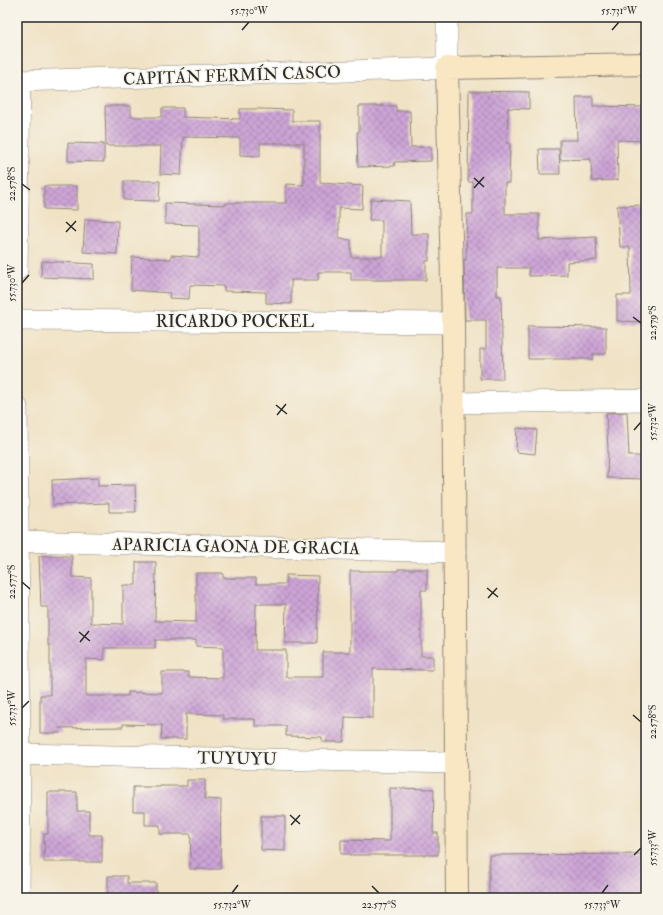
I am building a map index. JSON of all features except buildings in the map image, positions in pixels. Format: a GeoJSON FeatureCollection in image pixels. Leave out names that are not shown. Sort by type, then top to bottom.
{"type":"FeatureCollection","features":[{"type":"Feature","properties":{"kind":"street"},"geometry":{"type":"LineString","coordinates":[[448,17],[447,68],[453,403],[457,898]]}},
{"type":"Feature","properties":{"kind":"street"},"geometry":{"type":"LineString","coordinates":[[447,68],[646,64]]}},
{"type":"Feature","properties":{"kind":"street","name":"CAPITÁN FERMÍN CASCO"},"geometry":{"type":"LineString","coordinates":[[18,81],[447,68]]}},
{"type":"Feature","properties":{"kind":"street"},"geometry":{"type":"LineString","coordinates":[[17,270],[18,81]]}},
{"type":"Feature","properties":{"kind":"street","name":"RICARDO POCKEL"},"geometry":{"type":"LineString","coordinates":[[17,320],[452,323]]}},
{"type":"Feature","properties":{"kind":"street"},"geometry":{"type":"LineString","coordinates":[[453,403],[646,400]]}},
{"type":"Feature","properties":{"kind":"street"},"geometry":{"type":"LineString","coordinates":[[17,407],[19,898]]}},
{"type":"Feature","properties":{"kind":"street","name":"APARICIA GAONA DE GRACIA"},"geometry":{"type":"LineString","coordinates":[[18,541],[454,552]]}},
{"type":"Feature","properties":{"kind":"street","name":"TUYUYU"},"geometry":{"type":"LineString","coordinates":[[18,754],[456,763]]}}]}
